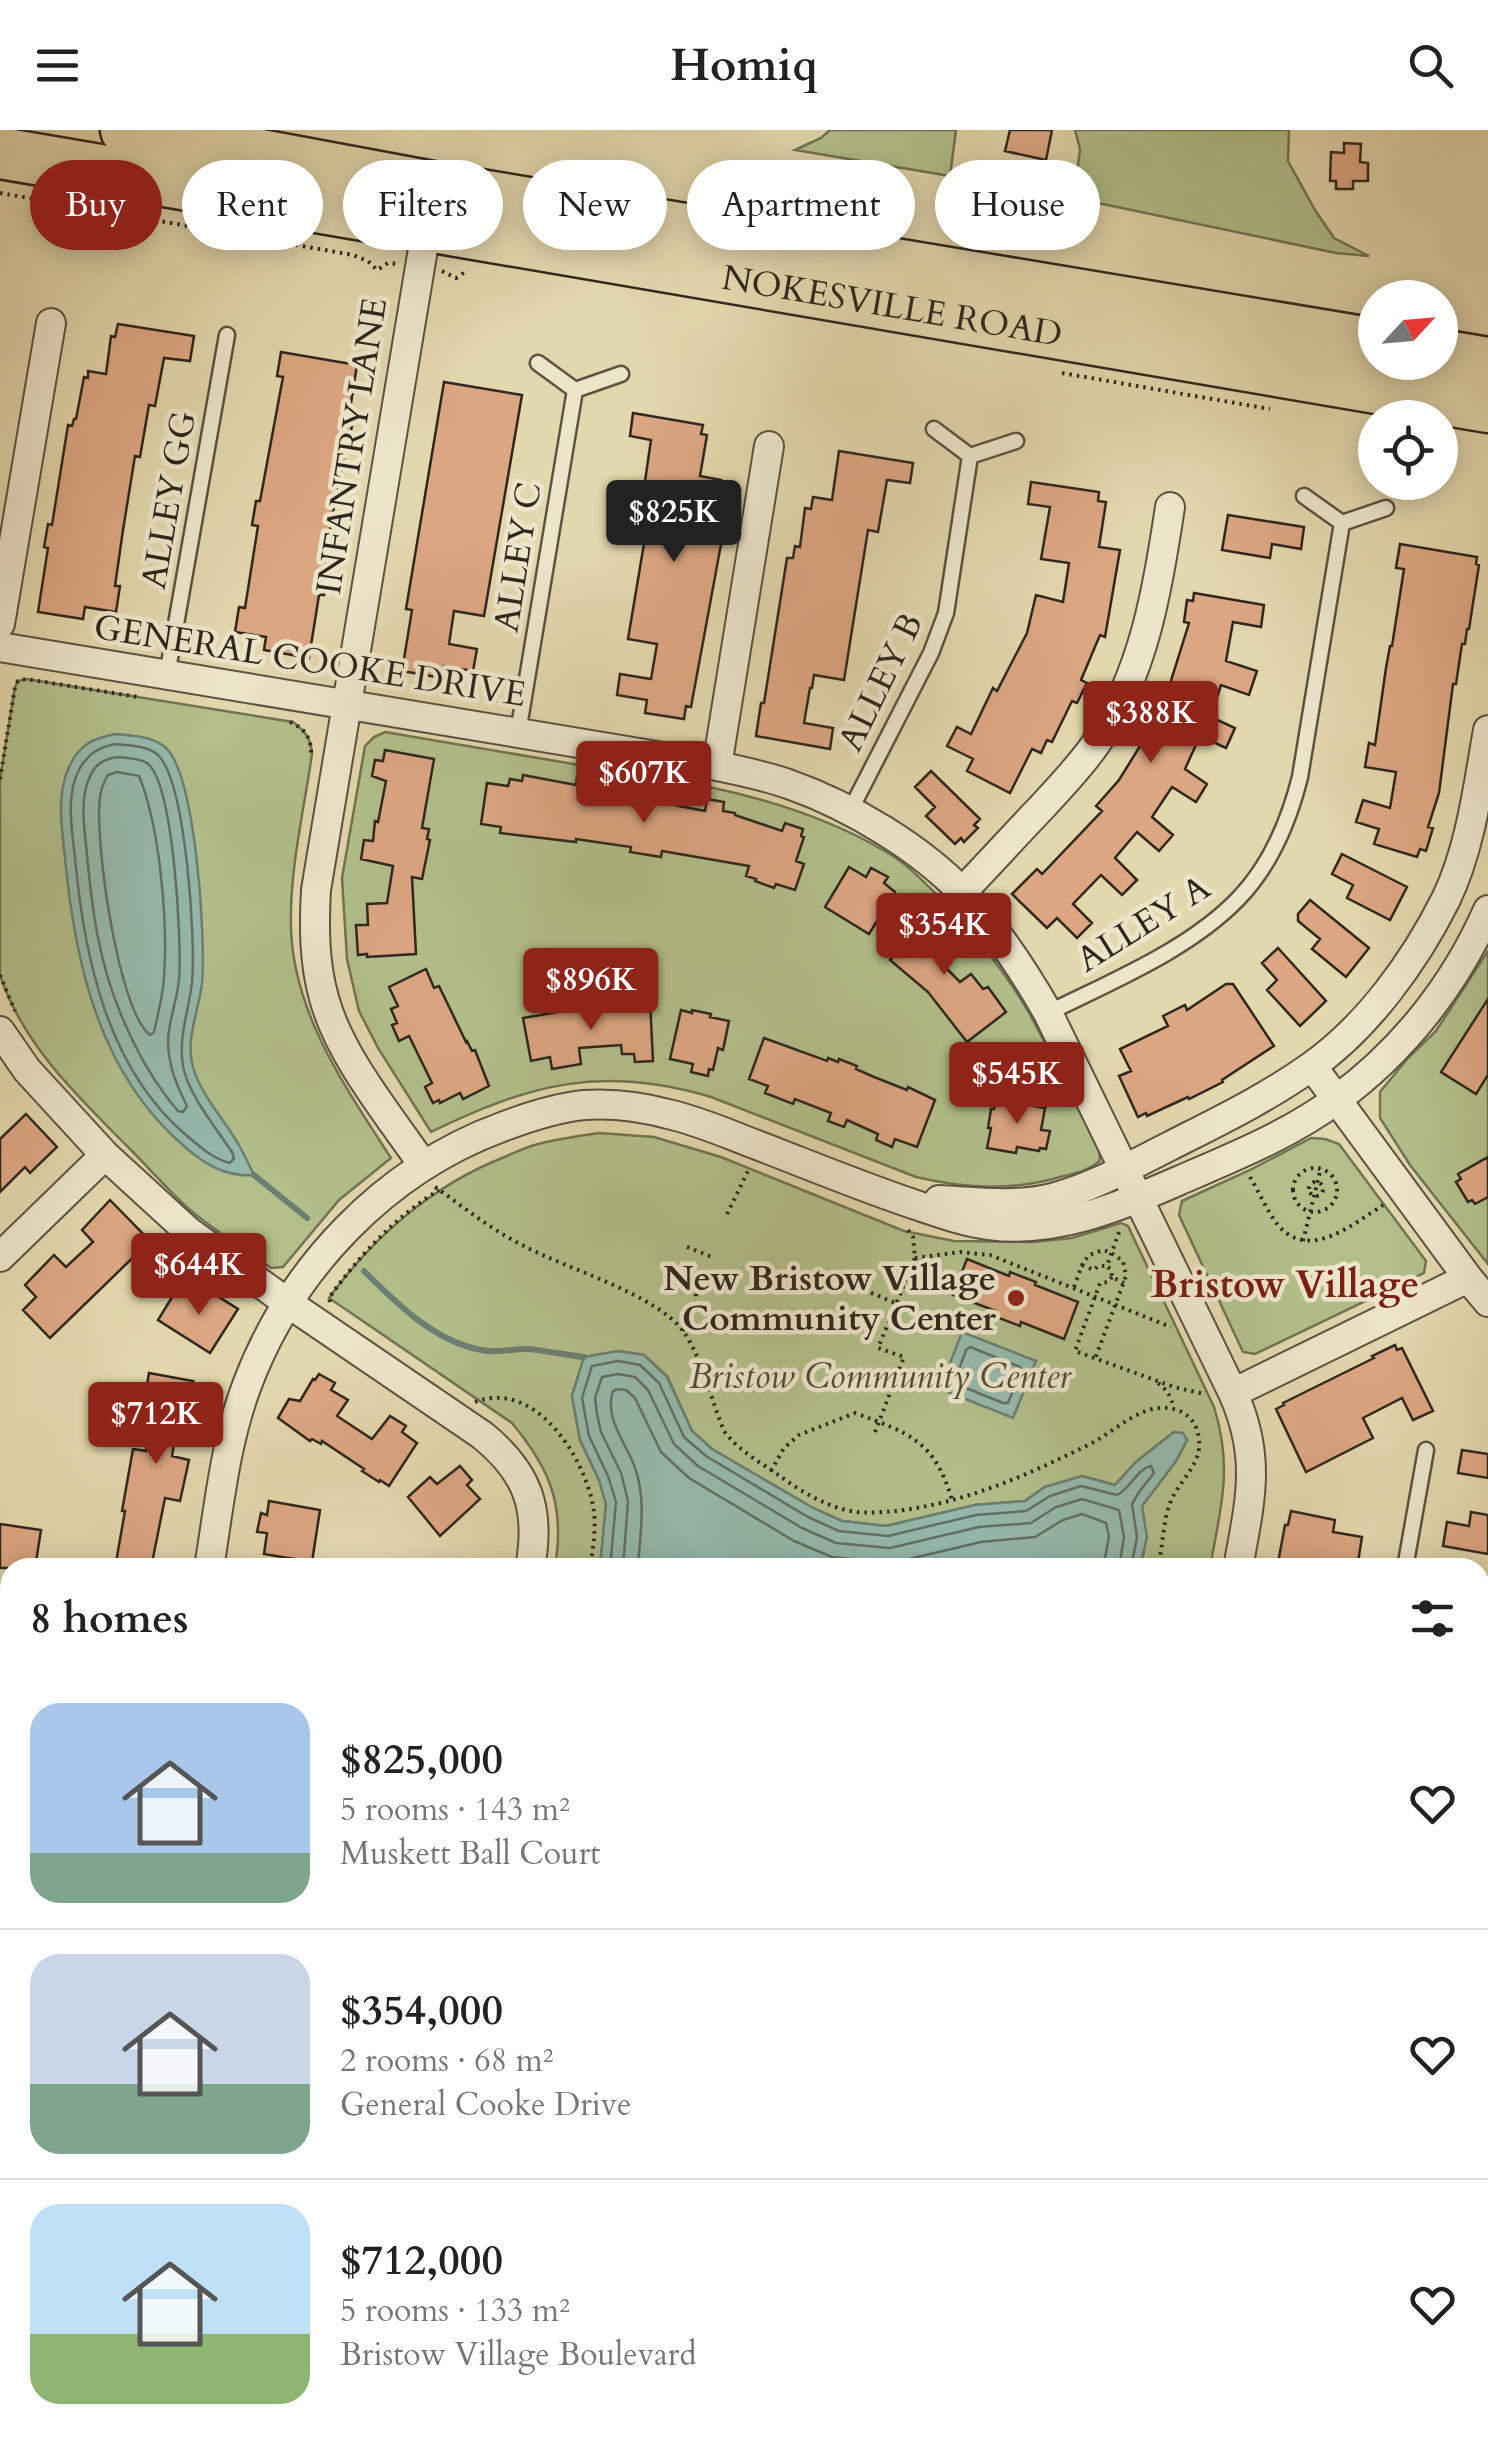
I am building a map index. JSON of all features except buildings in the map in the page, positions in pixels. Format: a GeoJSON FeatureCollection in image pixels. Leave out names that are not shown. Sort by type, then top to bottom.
{"type":"FeatureCollection","features":[{"type":"Feature","properties":{"kind":"highway","name":"NOKESVILLE ROAD"},"geometry":{"type":"LineString","coordinates":[[126,130],[343,184]]}},
{"type":"Feature","properties":{"kind":"highway","name":"NOKESVILLE ROAD"},"geometry":{"type":"LineString","coordinates":[[0,153],[343,195]]}},
{"type":"Feature","properties":{"kind":"highway","name":"NOKESVILLE ROAD"},"geometry":{"type":"LineString","coordinates":[[503,217],[1358,342]]}},
{"type":"Feature","properties":{"kind":"highway","name":"NOKESVILLE ROAD"},"geometry":{"type":"LineString","coordinates":[[503,220],[1488,407]]}},
{"type":"Feature","properties":{"kind":"highway"},"geometry":{"type":"LineString","coordinates":[[1458,358],[1488,363]]}},
{"type":"Feature","properties":{"kind":"street","name":"INFANTRY LANE"},"geometry":{"type":"LineString","coordinates":[[418,1169],[340,1039],[324,998],[314,924],[316,890],[423,250]]}},
{"type":"Feature","properties":{"kind":"street"},"geometry":{"type":"LineString","coordinates":[[0,624],[51,323]]}},
{"type":"Feature","properties":{"kind":"street"},"geometry":{"type":"LineString","coordinates":[[716,766],[769,446]]}},
{"type":"Feature","properties":{"kind":"street"},"geometry":{"type":"LineString","coordinates":[[962,892],[1070,777],[1107,725],[1133,670],[1149,622],[1170,507]]}},
{"type":"Feature","properties":{"kind":"street","name":"GENERAL COOKE DRIVE"},"geometry":{"type":"LineString","coordinates":[[0,647],[716,766],[787,784],[850,812],[910,849],[962,892],[1002,941],[1048,1013],[1124,1170],[1131,1210],[1233,1393],[1247,1432],[1252,1477],[1240,1558]]}},
{"type":"Feature","properties":{"kind":"street"},"geometry":{"type":"LineString","coordinates":[[899,1212],[1024,1203],[1076,1191],[1270,1093],[1312,1066],[1380,1000],[1446,898],[1482,799],[1488,730]]}},
{"type":"Feature","properties":{"kind":"street"},"geometry":{"type":"LineString","coordinates":[[211,1558],[232,1433],[247,1384],[288,1303],[350,1224],[418,1169],[502,1127],[549,1111],[583,1105],[647,1109],[673,1115],[760,1146],[899,1212],[1029,1226],[1131,1210],[1336,1100],[1397,1047],[1437,1002],[1488,910]]}},
{"type":"Feature","properties":{"kind":"street"},"geometry":{"type":"LineString","coordinates":[[8,1023],[27,1070],[105,1156],[189,1232],[482,1435],[506,1456],[524,1483],[533,1510],[531,1558]]}},
{"type":"Feature","properties":{"kind":"street"},"geometry":{"type":"LineString","coordinates":[[1312,1066],[1488,1302]]}},
{"type":"Feature","properties":{"kind":"street"},"geometry":{"type":"LineString","coordinates":[[0,1256],[105,1156]]}},
{"type":"Feature","properties":{"kind":"street"},"geometry":{"type":"LineString","coordinates":[[1233,1393],[1468,1278]]}},
{"type":"Feature","properties":{"kind":"lane","name":"ALLEY GG"},"geometry":{"type":"LineString","coordinates":[[167,675],[228,335]]}},
{"type":"Feature","properties":{"kind":"lane"},"geometry":{"type":"LineString","coordinates":[[538,363],[575,390],[622,374]]}},
{"type":"Feature","properties":{"kind":"lane","name":"ALLEY C"},"geometry":{"type":"LineString","coordinates":[[518,733],[575,390]]}},
{"type":"Feature","properties":{"kind":"lane"},"geometry":{"type":"LineString","coordinates":[[934,429],[970,456],[1016,441]]}},
{"type":"Feature","properties":{"kind":"lane","name":"ALLEY B"},"geometry":{"type":"LineString","coordinates":[[850,812],[943,623],[970,456]]}},
{"type":"Feature","properties":{"kind":"lane"},"geometry":{"type":"LineString","coordinates":[[1304,496],[1342,523],[1386,508]]}},
{"type":"Feature","properties":{"kind":"lane","name":"ALLEY A"},"geometry":{"type":"LineString","coordinates":[[1048,1013],[1178,944],[1213,920],[1239,898],[1275,846],[1291,812],[1300,777],[1342,523]]}},
{"type":"Feature","properties":{"kind":"lane"},"geometry":{"type":"LineString","coordinates":[[1408,1558],[1426,1450]]}},
{"type":"Feature","properties":{"kind":"path"},"geometry":{"type":"LineString","coordinates":[[0,193],[346,254],[362,258],[377,270],[388,263]]}},
{"type":"Feature","properties":{"kind":"path"},"geometry":{"type":"LineString","coordinates":[[0,779],[18,680],[140,698]]}},
{"type":"Feature","properties":{"kind":"path"},"geometry":{"type":"LineString","coordinates":[[274,719],[292,722],[304,730],[311,741],[309,772]]}},
{"type":"Feature","properties":{"kind":"path"},"geometry":{"type":"LineString","coordinates":[[0,975],[8,1023]]}},
{"type":"Feature","properties":{"kind":"path"},"geometry":{"type":"LineString","coordinates":[[727,1214],[760,1146]]}},
{"type":"Feature","properties":{"kind":"path"},"geometry":{"type":"LineString","coordinates":[[1238,1155],[1281,1229],[1303,1241],[1314,1242],[1335,1235],[1404,1192]]}},
{"type":"Feature","properties":{"kind":"path"},"geometry":{"type":"LineString","coordinates":[[1310,1168],[1322,1168],[1336,1181],[1337,1195],[1330,1207],[1311,1212],[1294,1198],[1294,1182],[1310,1168]]}},
{"type":"Feature","properties":{"kind":"path"},"geometry":{"type":"LineString","coordinates":[[1303,1241],[1322,1168]]}},
{"type":"Feature","properties":{"kind":"path"},"geometry":{"type":"LineString","coordinates":[[418,1169],[486,1224],[524,1246],[660,1309],[690,1343],[724,1431],[740,1449],[771,1471],[834,1507],[856,1512],[930,1507],[1018,1478],[1088,1446],[1136,1416],[1161,1408],[1172,1408],[1188,1416],[1200,1439],[1199,1449],[1171,1500],[1160,1558]]}},
{"type":"Feature","properties":{"kind":"path"},"geometry":{"type":"LineString","coordinates":[[331,1306],[329,1298],[350,1269],[394,1225],[440,1190]]}},
{"type":"Feature","properties":{"kind":"path"},"geometry":{"type":"LineString","coordinates":[[1107,1266],[1131,1210]]}},
{"type":"Feature","properties":{"kind":"path"},"geometry":{"type":"LineString","coordinates":[[875,1432],[904,1357],[878,1348],[914,1258],[910,1230],[899,1212]]}},
{"type":"Feature","properties":{"kind":"path"},"geometry":{"type":"LineString","coordinates":[[686,1247],[712,1258]]}},
{"type":"Feature","properties":{"kind":"path"},"geometry":{"type":"LineString","coordinates":[[1074,1287],[1089,1255],[1112,1252],[1123,1261],[1124,1283],[1095,1359]]}},
{"type":"Feature","properties":{"kind":"path"},"geometry":{"type":"LineString","coordinates":[[914,1258],[979,1253],[1208,1342]]}},
{"type":"Feature","properties":{"kind":"path"},"geometry":{"type":"LineString","coordinates":[[1082,1265],[1100,1283]]}},
{"type":"Feature","properties":{"kind":"path"},"geometry":{"type":"LineString","coordinates":[[1094,1275],[1098,1266],[1107,1266],[1112,1278]]}},
{"type":"Feature","properties":{"kind":"path"},"geometry":{"type":"LineString","coordinates":[[1112,1278],[1124,1283]]}},
{"type":"Feature","properties":{"kind":"path"},"geometry":{"type":"LineString","coordinates":[[1100,1283],[1112,1278]]}},
{"type":"Feature","properties":{"kind":"path"},"geometry":{"type":"LineString","coordinates":[[1100,1283],[1075,1351],[1188,1391],[1214,1396],[1233,1393]]}},
{"type":"Feature","properties":{"kind":"path"},"geometry":{"type":"LineString","coordinates":[[864,1290],[932,1318]]}},
{"type":"Feature","properties":{"kind":"path"},"geometry":{"type":"LineString","coordinates":[[683,1332],[696,1292]]}},
{"type":"Feature","properties":{"kind":"path"},"geometry":{"type":"LineString","coordinates":[[1155,1380],[1169,1394],[1172,1408]]}},
{"type":"Feature","properties":{"kind":"path"},"geometry":{"type":"LineString","coordinates":[[771,1471],[784,1448],[799,1434],[855,1413],[905,1432],[928,1451],[944,1474],[952,1500]]}},
{"type":"Feature","properties":{"kind":"green space"},"geometry":{"type":"Polygon","coordinates":[[[830,130],[956,130],[952,160],[935,160],[935,173],[915,170],[915,160],[855,160],[795,150],[830,130]]]}},
{"type":"Feature","properties":{"kind":"green space"},"geometry":{"type":"Polygon","coordinates":[[[1075,130],[1289,130],[1288,161],[1315,210],[1334,238],[1369,256],[1336,253],[1100,203],[1100,160],[1079,160],[1075,130]]]}},
{"type":"Feature","properties":{"kind":"green space"},"geometry":{"type":"Polygon","coordinates":[[[26,679],[293,722],[309,739],[312,754],[292,885],[294,961],[325,1049],[391,1158],[339,1200],[283,1267],[271,1268],[181,1202],[54,1069],[10,1000],[0,975],[0,779],[15,687],[18,681],[26,679]]]}},
{"type":"Feature","properties":{"kind":"green space"},"geometry":{"type":"Polygon","coordinates":[[[385,732],[732,792],[824,821],[888,853],[953,911],[1010,982],[1056,1064],[1099,1150],[1100,1161],[1079,1172],[1027,1184],[990,1187],[935,1181],[711,1097],[636,1082],[601,1081],[535,1091],[431,1132],[359,1011],[347,959],[342,878],[365,746],[385,732]]]}},
{"type":"Feature","properties":{"kind":"green space"},"geometry":{"type":"Polygon","coordinates":[[[1488,951],[1488,1264],[1410,1165],[1380,1118],[1380,1092],[1436,1031],[1488,951]]]}},
{"type":"Feature","properties":{"kind":"green space","name":"Bristow Community Center"},"geometry":{"type":"Polygon","coordinates":[[[599,1133],[654,1137],[721,1157],[904,1231],[954,1241],[1033,1242],[1072,1238],[1121,1223],[1128,1226],[1214,1407],[1220,1429],[1223,1487],[1212,1558],[1142,1558],[1145,1543],[1142,1506],[1187,1440],[1174,1432],[1136,1462],[1115,1485],[1082,1476],[1045,1487],[1025,1501],[975,1505],[886,1526],[842,1521],[712,1449],[692,1431],[667,1376],[644,1355],[618,1351],[584,1357],[572,1396],[580,1440],[606,1504],[601,1558],[556,1558],[558,1525],[552,1490],[537,1457],[512,1423],[329,1298],[385,1234],[428,1199],[476,1170],[553,1141],[599,1133]]]}},
{"type":"Feature","properties":{"kind":"green space"},"geometry":{"type":"Polygon","coordinates":[[[1311,1138],[1339,1144],[1426,1261],[1424,1273],[1255,1354],[1243,1352],[1179,1215],[1182,1201],[1311,1138]]]}},
{"type":"Feature","properties":{"kind":"water"},"geometry":{"type":"Polygon","coordinates":[[[116,734],[150,739],[162,745],[177,766],[192,825],[202,932],[202,983],[192,1036],[193,1067],[254,1175],[225,1172],[209,1164],[156,1118],[132,1087],[97,1016],[76,938],[61,801],[65,778],[77,753],[94,740],[116,734]]]}},
{"type":"Feature","properties":{"kind":"water"},"geometry":{"type":"Polygon","coordinates":[[[962,1332],[1036,1361],[1013,1418],[940,1389],[962,1332]]]}},
{"type":"Feature","properties":{"kind":"water"},"geometry":{"type":"Polygon","coordinates":[[[618,1351],[644,1355],[667,1377],[692,1431],[712,1449],[842,1521],[886,1526],[975,1505],[1025,1501],[1045,1487],[1082,1476],[1115,1485],[1136,1462],[1174,1432],[1183,1433],[1187,1440],[1142,1506],[1147,1537],[1142,1558],[601,1558],[606,1504],[580,1440],[572,1396],[584,1357],[618,1351]]]}},
{"type":"Feature","properties":{"kind":"waterway"},"geometry":{"type":"LineString","coordinates":[[254,1175],[307,1218]]}},
{"type":"Feature","properties":{"kind":"waterway"},"geometry":{"type":"LineString","coordinates":[[364,1271],[417,1320],[464,1345],[487,1351],[529,1349],[584,1357]]}},
{"type":"Feature","properties":{"kind":"place","name":"New Bristow Village Community Center"},"geometry":{"type":"Point","coordinates":[1016,1298]}},
{"type":"Feature","properties":{"kind":"district","name":"Bristow Village"},"geometry":{"type":"Point","coordinates":[1285,1284]}}]}
